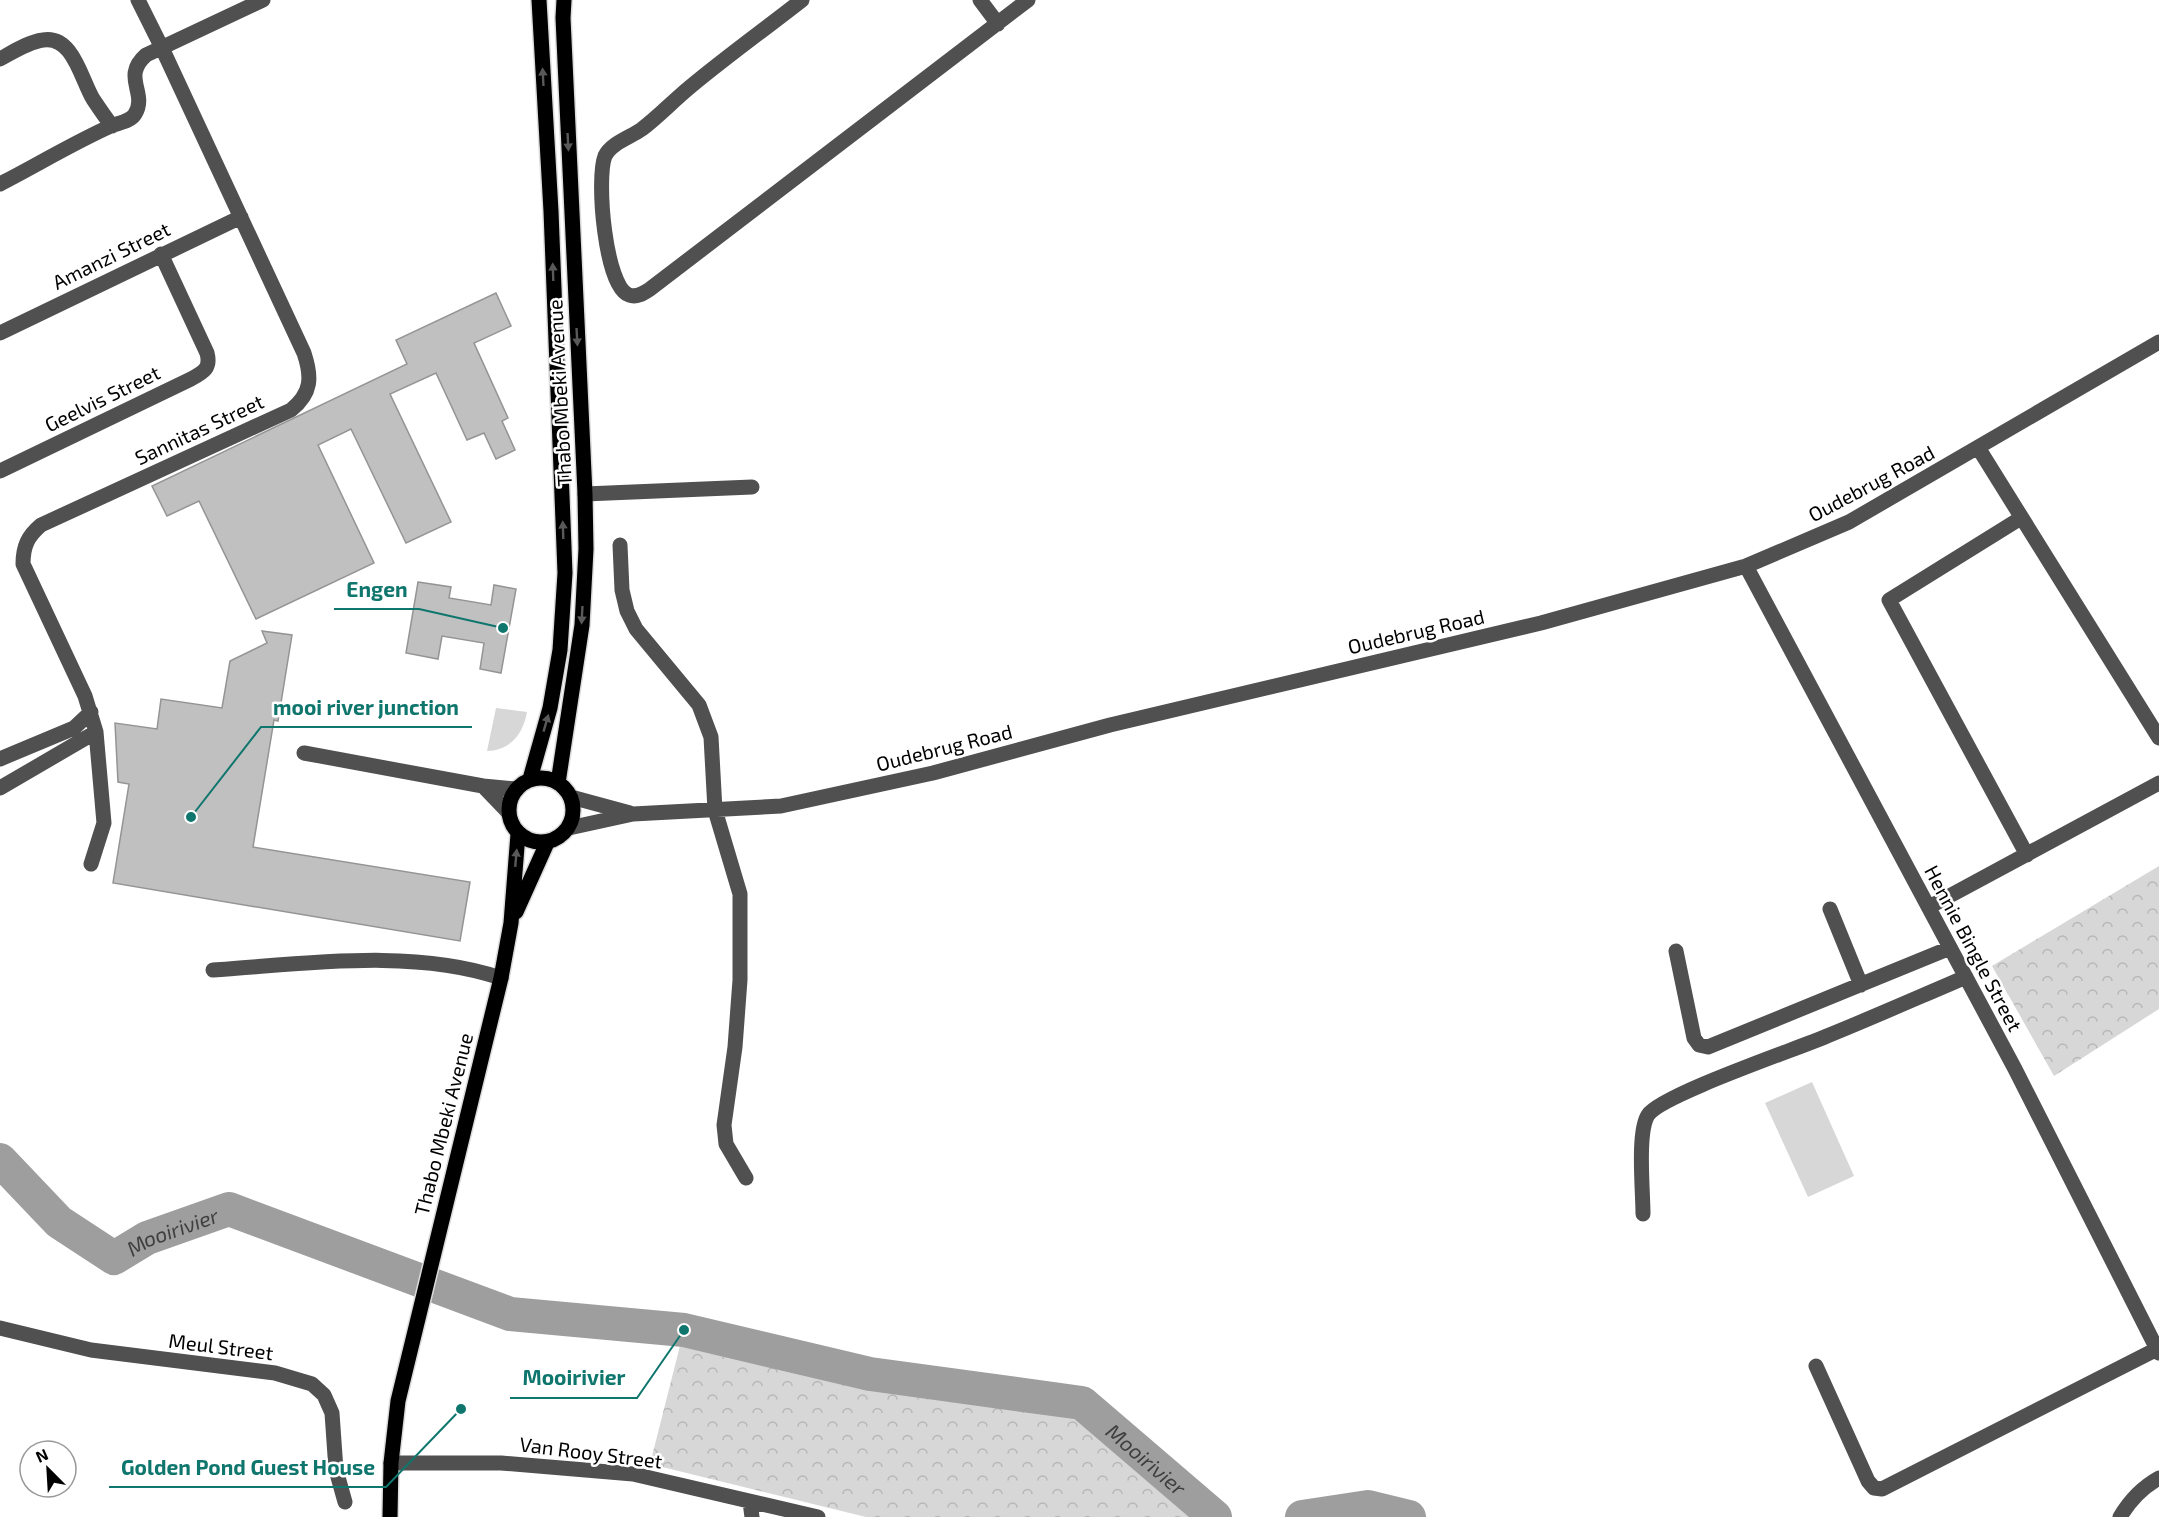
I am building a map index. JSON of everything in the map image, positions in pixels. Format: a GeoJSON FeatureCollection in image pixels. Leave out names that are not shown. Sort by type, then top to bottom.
{"type":"FeatureCollection","features":[{"type":"Feature","properties":{"kind":"main road","name":"Thabo Mbeki Avenue"},"geometry":{"type":"LineString","coordinates":[[530,779],[550,708],[560,650],[565,573],[551,211],[539,0]]}},
{"type":"Feature","properties":{"kind":"main road","name":"Thabo Mbeki Avenue"},"geometry":{"type":"LineString","coordinates":[[558,783],[582,625],[586,549],[563,30],[564,0]]}},
{"type":"Feature","properties":{"kind":"main road"},"geometry":{"type":"LineString","coordinates":[[545,778],[558,783],[571,797],[574,813],[569,828],[560,837],[547,843],[532,842],[518,834],[513,828],[508,812],[511,796],[516,789],[530,779],[545,778]]}},
{"type":"Feature","properties":{"kind":"main road","name":"Thabo Mbeki Avenue"},"geometry":{"type":"LineString","coordinates":[[390,1517],[398,1401],[501,978],[511,923],[518,834]]}},
{"type":"Feature","properties":{"kind":"main road","name":"Thabo Mbeki Avenue"},"geometry":{"type":"LineString","coordinates":[[511,923],[547,843]]}},
{"type":"Feature","properties":{"kind":"street","name":"Sannitas Street"},"geometry":{"type":"LineString","coordinates":[[92,864],[104,823],[96,732],[91,712],[23,564],[23,554],[29,537],[41,525],[291,410],[301,402],[309,385],[304,353],[138,0]]}},
{"type":"Feature","properties":{"kind":"street"},"geometry":{"type":"LineString","coordinates":[[0,184],[132,118],[136,113],[138,100],[134,73],[146,54],[263,0]]}},
{"type":"Feature","properties":{"kind":"street"},"geometry":{"type":"LineString","coordinates":[[802,0],[606,155],[602,186],[607,246],[613,271],[623,291],[631,296],[640,296],[650,290],[1028,0]]}},
{"type":"Feature","properties":{"kind":"street"},"geometry":{"type":"LineString","coordinates":[[980,0],[998,24]]}},
{"type":"Feature","properties":{"kind":"street"},"geometry":{"type":"LineString","coordinates":[[0,59],[42,40],[52,40],[61,44],[70,53],[93,98],[112,126]]}},
{"type":"Feature","properties":{"kind":"street","name":"Amanzi Street"},"geometry":{"type":"LineString","coordinates":[[0,333],[242,217]]}},
{"type":"Feature","properties":{"kind":"street","name":"Geelvis Street"},"geometry":{"type":"LineString","coordinates":[[0,471],[191,379],[207,369],[209,362],[207,353],[161,254]]}},
{"type":"Feature","properties":{"kind":"street","name":"Oudebrug Road"},"geometry":{"type":"LineString","coordinates":[[569,828],[633,814],[781,806],[933,773],[1110,725],[1541,623],[1746,566],[1849,522],[2159,342]]}},
{"type":"Feature","properties":{"kind":"street"},"geometry":{"type":"LineString","coordinates":[[1978,449],[2159,738]]}},
{"type":"Feature","properties":{"kind":"street"},"geometry":{"type":"LineString","coordinates":[[585,494],[752,487]]}},
{"type":"Feature","properties":{"kind":"street"},"geometry":{"type":"LineString","coordinates":[[2021,518],[1889,600],[2027,855]]}},
{"type":"Feature","properties":{"kind":"street"},"geometry":{"type":"LineString","coordinates":[[620,545],[622,590],[627,611],[636,629],[699,705],[711,736],[715,810],[740,894],[739,991],[735,1047],[724,1125],[726,1144],[746,1178]]}},
{"type":"Feature","properties":{"kind":"street","name":"Hennie Bingle Street"},"geometry":{"type":"LineString","coordinates":[[1746,566],[2015,1070],[2158,1351]]}},
{"type":"Feature","properties":{"kind":"street"},"geometry":{"type":"LineString","coordinates":[[0,759],[74,728],[91,712]]}},
{"type":"Feature","properties":{"kind":"street"},"geometry":{"type":"LineString","coordinates":[[0,788],[96,732]]}},
{"type":"Feature","properties":{"kind":"street"},"geometry":{"type":"LineString","coordinates":[[304,753],[483,786],[516,789]]}},
{"type":"Feature","properties":{"kind":"street"},"geometry":{"type":"LineString","coordinates":[[1929,908],[2159,783]]}},
{"type":"Feature","properties":{"kind":"street"},"geometry":{"type":"LineString","coordinates":[[483,786],[508,812]]}},
{"type":"Feature","properties":{"kind":"street","name":"Oudebrug Road"},"geometry":{"type":"LineString","coordinates":[[571,797],[633,814]]}},
{"type":"Feature","properties":{"kind":"street"},"geometry":{"type":"LineString","coordinates":[[1830,909],[1861,985]]}},
{"type":"Feature","properties":{"kind":"street"},"geometry":{"type":"LineString","coordinates":[[1676,951],[1694,1038],[1699,1045],[1708,1047],[1950,948]]}},
{"type":"Feature","properties":{"kind":"street"},"geometry":{"type":"LineString","coordinates":[[213,970],[369,961],[442,963],[476,969],[501,978]]}},
{"type":"Feature","properties":{"kind":"street"},"geometry":{"type":"LineString","coordinates":[[1643,1214],[1644,1127],[1649,1114],[1656,1108],[1680,1095],[1965,977]]}},
{"type":"Feature","properties":{"kind":"street","name":"Meul Street"},"geometry":{"type":"LineString","coordinates":[[0,1328],[91,1350],[275,1373],[312,1384],[324,1395],[332,1413],[336,1470],[345,1502]]}},
{"type":"Feature","properties":{"kind":"street"},"geometry":{"type":"LineString","coordinates":[[1816,1366],[1868,1481],[1874,1488],[1882,1489],[2158,1351]]}},
{"type":"Feature","properties":{"kind":"street","name":"Van Rooy Street"},"geometry":{"type":"LineString","coordinates":[[392,1463],[501,1463],[633,1474],[751,1509],[818,1517]]}},
{"type":"Feature","properties":{"kind":"street"},"geometry":{"type":"LineString","coordinates":[[2120,1517],[2129,1501],[2146,1485],[2159,1478]]}},
{"type":"Feature","properties":{"kind":"green space"},"geometry":{"type":"Polygon","coordinates":[[[496,708],[527,712],[519,734],[509,744],[503,748],[487,751],[496,708]]]}},
{"type":"Feature","properties":{"kind":"green space"},"geometry":{"type":"Polygon","coordinates":[[[2159,866],[2159,1009],[2054,1076],[1992,966],[2159,866]]]}},
{"type":"Feature","properties":{"kind":"green space"},"geometry":{"type":"Polygon","coordinates":[[[1812,1082],[1854,1176],[1808,1197],[1765,1103],[1812,1082]]]}},
{"type":"Feature","properties":{"kind":"green space"},"geometry":{"type":"Polygon","coordinates":[[[684,1330],[870,1374],[1082,1403],[1215,1517],[866,1517],[650,1464],[684,1330]]]}},
{"type":"Feature","properties":{"kind":"green space"},"geometry":{"type":"Polygon","coordinates":[[[1368,1507],[1409,1517],[1302,1517],[1368,1507]]]}},
{"type":"Feature","properties":{"kind":"building"},"geometry":{"type":"Polygon","coordinates":[[[496,293],[511,326],[474,343],[508,418],[502,421],[515,450],[496,459],[484,433],[467,440],[436,373],[390,394],[451,522],[406,543],[351,429],[318,445],[374,563],[256,619],[199,501],[167,516],[152,486],[407,364],[396,340],[496,293]]]}},
{"type":"Feature","properties":{"kind":"building"},"geometry":{"type":"Polygon","coordinates":[[[418,582],[451,587],[449,598],[491,605],[494,585],[516,589],[501,673],[480,669],[484,643],[442,636],[438,659],[406,653],[418,582]]]}},
{"type":"Feature","properties":{"kind":"building"},"geometry":{"type":"Polygon","coordinates":[[[262,631],[292,635],[278,721],[274,720],[253,847],[470,882],[460,941],[113,883],[129,784],[118,782],[115,723],[157,729],[161,699],[222,708],[230,661],[267,643],[262,631]]]}},
{"type":"Feature","properties":{"kind":"waterway","name":"Mooirivier"},"geometry":{"type":"LineString","coordinates":[[0,1160],[59,1222],[114,1258],[147,1238],[229,1209],[510,1314],[684,1330],[870,1374],[1082,1403],[1215,1517]]}},
{"type":"Feature","properties":{"kind":"waterway","name":"Mooirivier"},"geometry":{"type":"LineString","coordinates":[[1302,1517],[1368,1507],[1409,1517]]}},
{"type":"Feature","properties":{"kind":"place","name":"Engen"},"geometry":{"type":"Point","coordinates":[503,628]}},
{"type":"Feature","properties":{"kind":"place","name":"mooi river junction"},"geometry":{"type":"Point","coordinates":[191,817]}},
{"type":"Feature","properties":{"kind":"place","name":"Mooirivier"},"geometry":{"type":"Point","coordinates":[684,1330]}},
{"type":"Feature","properties":{"kind":"place","name":"Golden Pond Guest House"},"geometry":{"type":"Point","coordinates":[461,1409]}}]}
